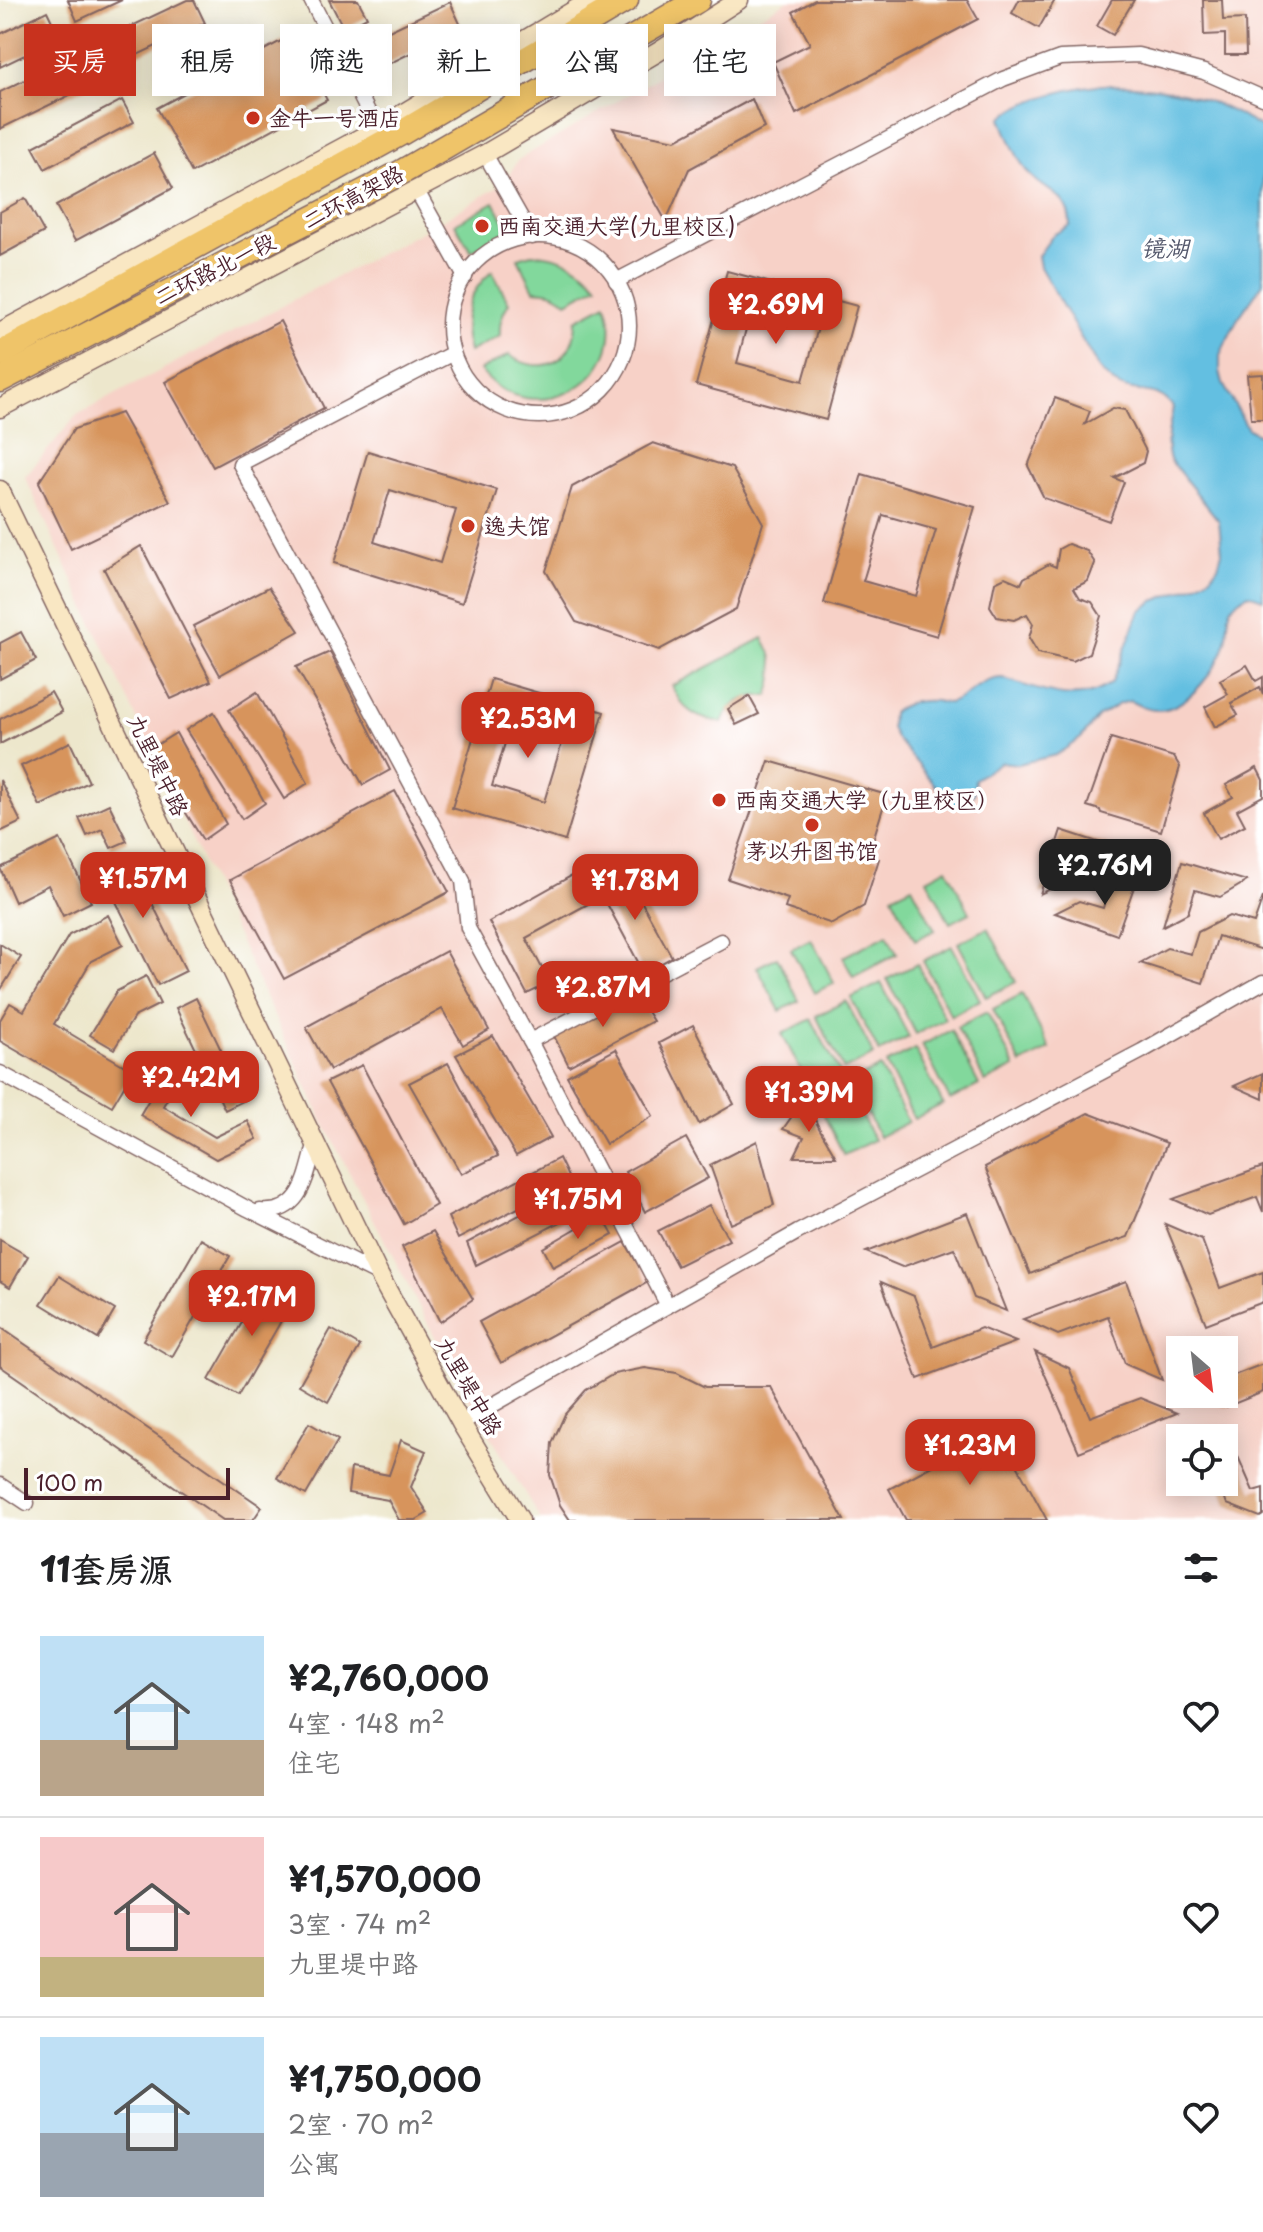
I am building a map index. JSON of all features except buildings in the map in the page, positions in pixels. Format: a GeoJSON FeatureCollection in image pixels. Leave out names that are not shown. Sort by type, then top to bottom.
{"type":"FeatureCollection","features":[{"type":"Feature","properties":{"kind":"highway","name":"二环高架路"},"geometry":{"type":"LineString","coordinates":[[0,354],[403,132],[626,0]]}},
{"type":"Feature","properties":{"kind":"highway","name":"二环高架路"},"geometry":{"type":"LineString","coordinates":[[0,380],[402,172],[698,0]]}},
{"type":"Feature","properties":{"kind":"main road","name":"二环路北一段"},"geometry":{"type":"LineString","coordinates":[[0,332],[377,129],[591,0]]}},
{"type":"Feature","properties":{"kind":"main road","name":"二环路北一段"},"geometry":{"type":"LineString","coordinates":[[0,408],[485,154],[645,60],[739,0]]}},
{"type":"Feature","properties":{"kind":"main road","name":"九里堤中路"},"geometry":{"type":"LineString","coordinates":[[0,490],[379,1275],[461,1423],[520,1520]]}},
{"type":"Feature","properties":{"kind":"street"},"geometry":{"type":"LineString","coordinates":[[311,0],[377,129]]}},
{"type":"Feature","properties":{"kind":"street"},"geometry":{"type":"LineString","coordinates":[[616,281],[1003,79],[1060,58],[1138,55],[1204,72],[1263,98]]}},
{"type":"Feature","properties":{"kind":"street"},"geometry":{"type":"LineString","coordinates":[[485,154],[532,237]]}},
{"type":"Feature","properties":{"kind":"street"},"geometry":{"type":"LineString","coordinates":[[417,191],[465,277]]}},
{"type":"Feature","properties":{"kind":"street"},"geometry":{"type":"LineString","coordinates":[[554,237],[583,247],[608,267],[616,281],[624,293],[630,324],[625,355],[610,382],[587,403],[561,414],[533,417],[505,410],[481,396],[462,375],[453,353],[449,321],[455,293],[469,269],[493,249],[522,238],[554,237]]}},
{"type":"Feature","properties":{"kind":"street"},"geometry":{"type":"LineString","coordinates":[[453,353],[240,464],[463,881],[468,928],[668,1306]]}},
{"type":"Feature","properties":{"kind":"street"},"geometry":{"type":"LineString","coordinates":[[530,1041],[721,941]]}},
{"type":"Feature","properties":{"kind":"street"},"geometry":{"type":"LineString","coordinates":[[461,1423],[798,1232],[1142,1051],[1263,982]]}},
{"type":"Feature","properties":{"kind":"street"},"geometry":{"type":"LineString","coordinates":[[0,1073],[248,1209],[379,1275]]}},
{"type":"Feature","properties":{"kind":"street"},"geometry":{"type":"LineString","coordinates":[[248,1209],[276,1212],[291,1205],[305,1183],[315,1145]]}},
{"type":"Feature","properties":{"kind":"street"},"geometry":{"type":"LineString","coordinates":[[0,1485],[27,1503]]}},
{"type":"Feature","properties":{"kind":"shaded area","name":"西南交通大学（九里校区）"},"geometry":{"type":"Polygon","coordinates":[[[788,0],[1263,0],[1263,1520],[541,1520],[461,1387],[324,1124],[25,477],[77,415],[436,224],[503,184],[518,160],[626,96],[648,96],[648,83],[664,73],[664,96],[776,96],[776,24],[748,24],[788,0]]]}},
{"type":"Feature","properties":{"kind":"green space"},"geometry":{"type":"Polygon","coordinates":[[[494,202],[509,230],[471,251],[455,224],[494,202]]]}},
{"type":"Feature","properties":{"kind":"green space"},"geometry":{"type":"Polygon","coordinates":[[[531,254],[568,262],[584,271],[598,285],[567,302],[552,293],[534,290],[518,258],[531,254]]]}},
{"type":"Feature","properties":{"kind":"green space"},"geometry":{"type":"Polygon","coordinates":[[[492,271],[509,303],[504,311],[500,336],[469,352],[465,329],[468,308],[471,298],[492,271]]]}},
{"type":"Feature","properties":{"kind":"green space"},"geometry":{"type":"Polygon","coordinates":[[[606,304],[610,332],[605,356],[591,376],[572,390],[549,398],[525,398],[501,389],[480,370],[509,355],[534,365],[555,362],[570,346],[576,320],[606,304]]]}},
{"type":"Feature","properties":{"kind":"green space"},"geometry":{"type":"Polygon","coordinates":[[[763,638],[773,667],[768,696],[753,696],[734,704],[722,722],[698,716],[680,701],[672,686],[763,638]]]}},
{"type":"Feature","properties":{"kind":"green space"},"geometry":{"type":"Polygon","coordinates":[[[947,868],[970,913],[950,923],[927,879],[947,868]]]}},
{"type":"Feature","properties":{"kind":"green space"},"geometry":{"type":"Polygon","coordinates":[[[912,886],[935,930],[915,940],[892,896],[912,886]]]}},
{"type":"Feature","properties":{"kind":"green space"},"geometry":{"type":"Polygon","coordinates":[[[988,928],[1016,982],[986,997],[958,943],[988,928]]]}},
{"type":"Feature","properties":{"kind":"green space"},"geometry":{"type":"Polygon","coordinates":[[[887,934],[897,954],[853,977],[843,957],[887,934]]]}},
{"type":"Feature","properties":{"kind":"green space"},"geometry":{"type":"Polygon","coordinates":[[[811,939],[834,983],[814,993],[791,949],[811,939]]]}},
{"type":"Feature","properties":{"kind":"green space"},"geometry":{"type":"Polygon","coordinates":[[[952,946],[980,1000],[951,1016],[923,961],[952,946]]]}},
{"type":"Feature","properties":{"kind":"green space"},"geometry":{"type":"Polygon","coordinates":[[[777,957],[799,1001],[780,1011],[757,967],[777,957]]]}},
{"type":"Feature","properties":{"kind":"green space"},"geometry":{"type":"Polygon","coordinates":[[[917,964],[945,1019],[916,1034],[887,979],[917,964]]]}},
{"type":"Feature","properties":{"kind":"green space"},"geometry":{"type":"Polygon","coordinates":[[[881,983],[909,1037],[879,1052],[851,998],[881,983]]]}},
{"type":"Feature","properties":{"kind":"green space"},"geometry":{"type":"Polygon","coordinates":[[[1022,994],[1050,1049],[1021,1064],[993,1009],[1022,994]]]}},
{"type":"Feature","properties":{"kind":"green space"},"geometry":{"type":"Polygon","coordinates":[[[846,1001],[874,1055],[844,1070],[816,1016],[846,1001]]]}},
{"type":"Feature","properties":{"kind":"green space"},"geometry":{"type":"Polygon","coordinates":[[[987,1012],[1015,1067],[985,1082],[957,1027],[987,1012]]]}},
{"type":"Feature","properties":{"kind":"green space"},"geometry":{"type":"Polygon","coordinates":[[[811,1019],[840,1073],[810,1088],[782,1034],[811,1019]]]}},
{"type":"Feature","properties":{"kind":"green space"},"geometry":{"type":"Polygon","coordinates":[[[951,1030],[979,1085],[950,1100],[922,1045],[951,1030]]]}},
{"type":"Feature","properties":{"kind":"green space"},"geometry":{"type":"Polygon","coordinates":[[[915,1049],[943,1104],[914,1119],[886,1064],[915,1049]]]}},
{"type":"Feature","properties":{"kind":"green space"},"geometry":{"type":"Polygon","coordinates":[[[880,1067],[908,1122],[879,1137],[851,1082],[880,1067]]]}},
{"type":"Feature","properties":{"kind":"green space"},"geometry":{"type":"Polygon","coordinates":[[[846,1085],[874,1140],[844,1155],[816,1100],[846,1085]]]}},
{"type":"Feature","properties":{"kind":"water","name":"镜湖"},"geometry":{"type":"Polygon","coordinates":[[[1097,85],[1164,89],[1204,99],[1263,129],[1263,283],[1237,320],[1224,346],[1220,355],[1220,371],[1223,384],[1248,429],[1263,437],[1263,599],[1249,594],[1233,605],[1226,641],[1217,663],[1182,702],[1160,710],[1148,709],[1130,701],[1119,704],[1098,717],[1081,738],[1056,755],[1018,764],[1001,762],[975,779],[974,794],[960,805],[954,805],[896,738],[891,728],[892,713],[912,702],[948,703],[986,682],[1002,678],[1072,696],[1099,690],[1112,682],[1140,611],[1154,601],[1211,576],[1222,552],[1219,521],[1170,460],[1168,440],[1173,407],[1153,393],[1112,382],[1099,369],[1040,267],[1038,256],[1053,235],[1070,225],[1069,214],[1060,198],[1025,169],[1001,118],[1034,100],[1097,85]]]}},
{"type":"Feature","properties":{"kind":"place","name":"金牛一号酒店"},"geometry":{"type":"Point","coordinates":[253,118]}},
{"type":"Feature","properties":{"kind":"place","name":"西南交通大学(九里校区)"},"geometry":{"type":"Point","coordinates":[482,226]}},
{"type":"Feature","properties":{"kind":"place","name":"逸夫馆"},"geometry":{"type":"Point","coordinates":[468,526]}},
{"type":"Feature","properties":{"kind":"place","name":"西南交通大学（九里校区）"},"geometry":{"type":"Point","coordinates":[719,800]}},
{"type":"Feature","properties":{"kind":"place","name":"茅以升图书馆"},"geometry":{"type":"Point","coordinates":[812,825]}}]}
